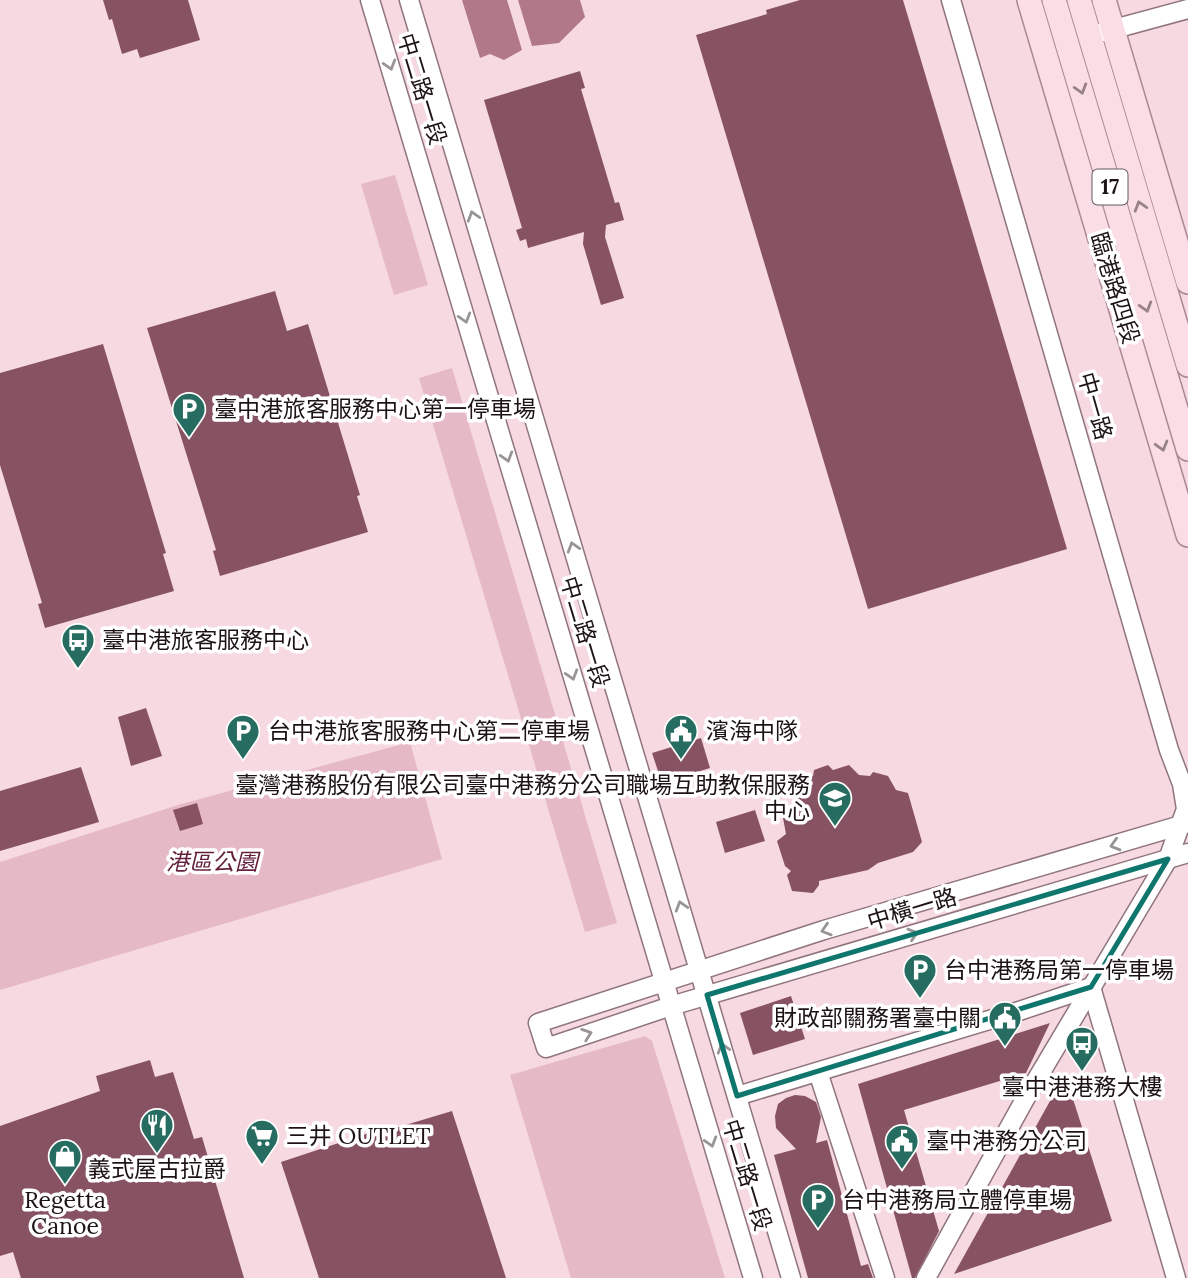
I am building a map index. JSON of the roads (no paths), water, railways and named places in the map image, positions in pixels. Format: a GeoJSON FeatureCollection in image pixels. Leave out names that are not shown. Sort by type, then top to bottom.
{"type":"FeatureCollection","features":[{"type":"Feature","properties":{"kind":"main road","name":"臨港路四段"},"geometry":{"type":"LineString","coordinates":[[1029,0],[1188,535]]}},
{"type":"Feature","properties":{"kind":"main road","name":"臨港路四段"},"geometry":{"type":"LineString","coordinates":[[1054,0],[1188,449]]}},
{"type":"Feature","properties":{"kind":"main road","name":"臨港路四段"},"geometry":{"type":"LineString","coordinates":[[1079,0],[1188,365]]}},
{"type":"Feature","properties":{"kind":"main road","name":"17"},"geometry":{"type":"LineString","coordinates":[[1104,0],[1188,282]]}},
{"type":"Feature","properties":{"kind":"street","name":"中二路一段"},"geometry":{"type":"LineString","coordinates":[[370,0],[753,1278]]}},
{"type":"Feature","properties":{"kind":"street","name":"中二路一段"},"geometry":{"type":"LineString","coordinates":[[409,0],[791,1278]]}},
{"type":"Feature","properties":{"kind":"street","name":"中一路"},"geometry":{"type":"LineString","coordinates":[[926,1278],[1025,1099],[1168,859],[1184,825],[1186,809],[1182,784],[1169,750],[951,0]]}},
{"type":"Feature","properties":{"kind":"street"},"geometry":{"type":"LineString","coordinates":[[1044,48],[1188,9]]}},
{"type":"Feature","properties":{"kind":"street","name":"中橫一路"},"geometry":{"type":"LineString","coordinates":[[1184,825],[824,930],[538,1023],[546,1048],[707,995],[1188,853]]}},
{"type":"Feature","properties":{"kind":"street"},"geometry":{"type":"LineString","coordinates":[[737,1096],[1091,987],[1175,1278]]}},
{"type":"Feature","properties":{"kind":"street"},"geometry":{"type":"LineString","coordinates":[[818,1072],[885,1278]]}},
{"type":"Feature","properties":{"kind":"place","name":"臺中港旅客服務中心第一停車場"},"geometry":{"type":"Point","coordinates":[189,439]}},
{"type":"Feature","properties":{"kind":"place","name":"臺中港旅客服務中心"},"geometry":{"type":"Point","coordinates":[78,670]}},
{"type":"Feature","properties":{"kind":"place","name":"台中港旅客服務中心第二停車場"},"geometry":{"type":"Point","coordinates":[243,761]}},
{"type":"Feature","properties":{"kind":"place","name":"濱海中隊"},"geometry":{"type":"Point","coordinates":[681,761]}},
{"type":"Feature","properties":{"kind":"place","name":"臺灣港務股份有限公司臺中港務分公司職場互助教保服務 中心"},"geometry":{"type":"Point","coordinates":[835,828]}},
{"type":"Feature","properties":{"kind":"place","name":"台中港務局第一停車場"},"geometry":{"type":"Point","coordinates":[920,1000]}},
{"type":"Feature","properties":{"kind":"place","name":"財政部關務署臺中關"},"geometry":{"type":"Point","coordinates":[1005,1048]}},
{"type":"Feature","properties":{"kind":"place","name":"臺中港港務大樓"},"geometry":{"type":"Point","coordinates":[1082,1073]}},
{"type":"Feature","properties":{"kind":"place","name":"義式屋古拉爵"},"geometry":{"type":"Point","coordinates":[157,1155]}},
{"type":"Feature","properties":{"kind":"place","name":"三井 OUTLET"},"geometry":{"type":"Point","coordinates":[262,1166]}},
{"type":"Feature","properties":{"kind":"place","name":"臺中港務分公司"},"geometry":{"type":"Point","coordinates":[902,1171]}},
{"type":"Feature","properties":{"kind":"place","name":"Regetta Canoe"},"geometry":{"type":"Point","coordinates":[65,1186]}},
{"type":"Feature","properties":{"kind":"place","name":"台中港務局立體停車場"},"geometry":{"type":"Point","coordinates":[818,1230]}},
{"type":"Feature","properties":{"kind":"park label","name":"港區公園"},"geometry":{"type":"Point","coordinates":[212,862]}}]}
